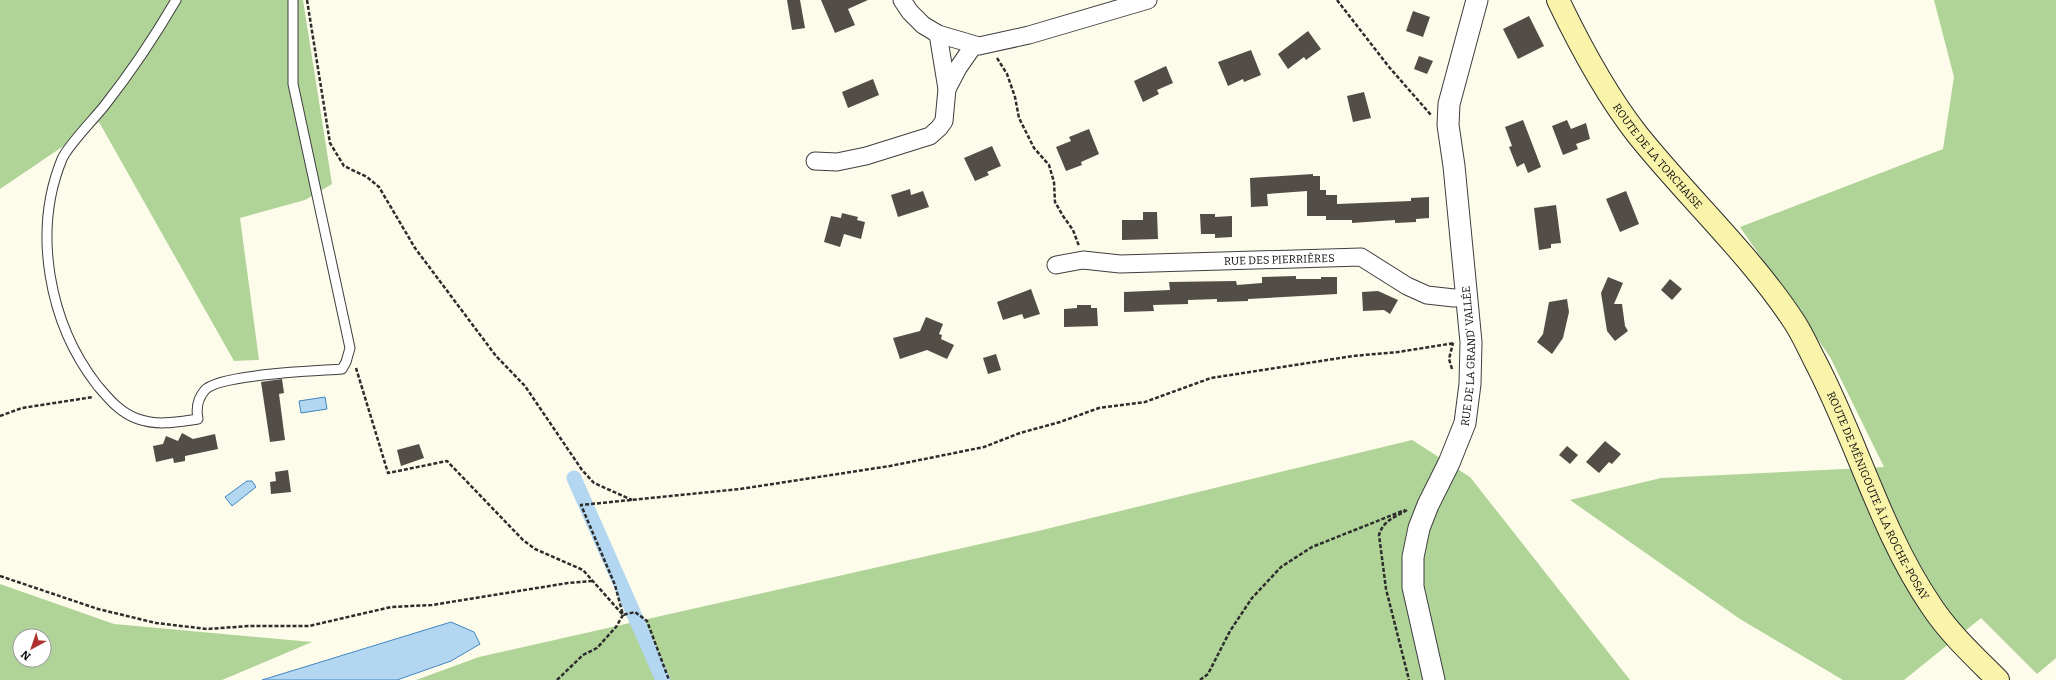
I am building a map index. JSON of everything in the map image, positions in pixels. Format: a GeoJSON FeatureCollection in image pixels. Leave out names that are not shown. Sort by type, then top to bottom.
{"type":"FeatureCollection","features":[{"type":"Feature","properties":{"kind":"main road","name":"ROUTE DE LA TORCHAISE"},"geometry":{"type":"LineString","coordinates":[[1558,0],[1576,37],[1600,79],[1637,133],[1778,298]]}},
{"type":"Feature","properties":{"kind":"main road","name":"ROUTE DE MÉNIGOUTE À LA ROCHE-POSAY"},"geometry":{"type":"LineString","coordinates":[[1778,298],[1796,324],[1834,398],[1887,525],[1921,590],[1932,608],[1963,646],[1998,680]]}},
{"type":"Feature","properties":{"kind":"street"},"geometry":{"type":"LineString","coordinates":[[902,0],[910,12],[923,25],[938,34],[977,46],[1029,35],[1148,0]]}},
{"type":"Feature","properties":{"kind":"street","name":"RUE DE LA GRAND’ VALLÉE"},"geometry":{"type":"LineString","coordinates":[[1434,680],[1413,587],[1413,557],[1428,504],[1449,463],[1464,423],[1470,384],[1470,342],[1455,174],[1448,125],[1451,93],[1477,0]]}},
{"type":"Feature","properties":{"kind":"street"},"geometry":{"type":"LineString","coordinates":[[815,161],[837,162],[866,156],[930,136],[944,121],[947,89],[938,34]]}},
{"type":"Feature","properties":{"kind":"street"},"geometry":{"type":"LineString","coordinates":[[947,89],[958,68],[977,46]]}},
{"type":"Feature","properties":{"kind":"street","name":"RUE DES PIERRIÈRES"},"geometry":{"type":"LineString","coordinates":[[1056,265],[1083,260],[1120,264],[1361,257],[1407,286],[1427,295],[1454,298],[1466,297]]}},
{"type":"Feature","properties":{"kind":"lane"},"geometry":{"type":"LineString","coordinates":[[176,0],[134,65],[63,158],[51,193],[47,234],[50,269],[57,307],[70,340],[86,370],[118,409],[137,419],[158,424],[198,419],[196,410],[199,400],[206,389],[214,385],[243,378],[342,369],[346,362],[350,348],[294,84],[293,0]]}},
{"type":"Feature","properties":{"kind":"path"},"geometry":{"type":"LineString","coordinates":[[308,0],[330,143],[336,156],[344,166],[367,177],[379,187],[415,248],[496,356],[524,386],[582,470],[594,483],[632,500]]}},
{"type":"Feature","properties":{"kind":"path"},"geometry":{"type":"LineString","coordinates":[[1336,0],[1389,67],[1432,116],[1448,125]]}},
{"type":"Feature","properties":{"kind":"path"},"geometry":{"type":"LineString","coordinates":[[977,46],[994,52],[1007,74],[1015,97],[1019,118],[1034,148],[1048,165],[1054,182],[1055,202],[1073,230],[1083,260]]}},
{"type":"Feature","properties":{"kind":"path"},"geometry":{"type":"LineString","coordinates":[[557,680],[584,655],[597,648],[616,627],[623,615],[615,585],[581,505],[748,488],[890,466],[984,447],[1020,433],[1060,422],[1099,408],[1145,402],[1211,378],[1353,356],[1398,352],[1452,343],[1470,342]]}},
{"type":"Feature","properties":{"kind":"path"},"geometry":{"type":"LineString","coordinates":[[350,348],[388,473],[447,461],[523,540],[535,549],[583,570],[623,615]]}},
{"type":"Feature","properties":{"kind":"path"},"geometry":{"type":"LineString","coordinates":[[0,416],[22,408],[105,395]]}},
{"type":"Feature","properties":{"kind":"path"},"geometry":{"type":"LineString","coordinates":[[1200,680],[1208,674],[1230,631],[1252,598],[1281,567],[1312,547],[1391,514],[1428,504]]}},
{"type":"Feature","properties":{"kind":"path"},"geometry":{"type":"LineString","coordinates":[[0,576],[98,609],[156,623],[206,629],[249,626],[309,626],[391,607],[432,605],[568,583],[593,581]]}},
{"type":"Feature","properties":{"kind":"path"},"geometry":{"type":"LineString","coordinates":[[623,615],[635,612],[647,621],[669,680]]}},
{"type":"Feature","properties":{"kind":"green space"},"geometry":{"type":"Polygon","coordinates":[[[0,0],[303,0],[332,184],[305,200],[240,218],[259,360],[234,361],[99,122],[0,189],[0,0]]]}},
{"type":"Feature","properties":{"kind":"green space"},"geometry":{"type":"Polygon","coordinates":[[[1934,0],[2056,0],[2056,658],[2037,674],[1981,618],[1904,680],[1843,680],[1740,619],[1570,500],[1661,478],[1884,467],[1830,357],[1740,227],[1943,149],[1954,77],[1934,0]]]}},
{"type":"Feature","properties":{"kind":"green space"},"geometry":{"type":"Polygon","coordinates":[[[1412,440],[1470,477],[1630,680],[416,680],[479,657],[1038,531],[1412,440]]]}},
{"type":"Feature","properties":{"kind":"green space"},"geometry":{"type":"Polygon","coordinates":[[[0,584],[114,624],[312,642],[222,680],[0,680],[0,584]]]}},
{"type":"Feature","properties":{"kind":"water"},"geometry":{"type":"Polygon","coordinates":[[[325,397],[327,409],[301,413],[299,401],[325,397]]]}},
{"type":"Feature","properties":{"kind":"water"},"geometry":{"type":"Polygon","coordinates":[[[247,481],[252,481],[256,487],[232,506],[225,497],[247,481]]]}},
{"type":"Feature","properties":{"kind":"water"},"geometry":{"type":"Polygon","coordinates":[[[451,622],[474,632],[480,644],[451,661],[397,680],[262,680],[451,622]]]}},
{"type":"Feature","properties":{"kind":"building"},"geometry":{"type":"Polygon","coordinates":[[[787,0],[800,0],[805,28],[792,30],[787,0]]]}},
{"type":"Feature","properties":{"kind":"building"},"geometry":{"type":"Polygon","coordinates":[[[821,0],[868,0],[848,9],[855,25],[835,33],[821,0]]]}},
{"type":"Feature","properties":{"kind":"building"},"geometry":{"type":"Polygon","coordinates":[[[1413,11],[1430,17],[1423,37],[1406,31],[1413,11]]]}},
{"type":"Feature","properties":{"kind":"building"},"geometry":{"type":"Polygon","coordinates":[[[1529,16],[1544,46],[1518,59],[1503,29],[1529,16]]]}},
{"type":"Feature","properties":{"kind":"building"},"geometry":{"type":"Polygon","coordinates":[[[1308,31],[1321,49],[1306,60],[1304,57],[1288,69],[1278,54],[1308,31]]]}},
{"type":"Feature","properties":{"kind":"building"},"geometry":{"type":"Polygon","coordinates":[[[1251,50],[1261,75],[1244,82],[1243,79],[1228,86],[1218,62],[1251,50]]]}},
{"type":"Feature","properties":{"kind":"building"},"geometry":{"type":"Polygon","coordinates":[[[1419,56],[1433,61],[1427,74],[1414,69],[1419,56]]]}},
{"type":"Feature","properties":{"kind":"building"},"geometry":{"type":"Polygon","coordinates":[[[1166,66],[1173,83],[1157,90],[1159,94],[1143,102],[1134,81],[1166,66]]]}},
{"type":"Feature","properties":{"kind":"building"},"geometry":{"type":"Polygon","coordinates":[[[873,79],[879,95],[848,108],[842,92],[873,79]]]}},
{"type":"Feature","properties":{"kind":"building"},"geometry":{"type":"Polygon","coordinates":[[[1364,92],[1371,118],[1353,122],[1347,96],[1364,92]]]}},
{"type":"Feature","properties":{"kind":"building"},"geometry":{"type":"Polygon","coordinates":[[[1523,120],[1541,167],[1528,173],[1524,163],[1517,167],[1509,147],[1512,146],[1505,127],[1523,120]]]}},
{"type":"Feature","properties":{"kind":"building"},"geometry":{"type":"Polygon","coordinates":[[[1567,120],[1571,129],[1586,123],[1590,139],[1576,144],[1578,149],[1563,155],[1552,126],[1567,120]]]}},
{"type":"Feature","properties":{"kind":"building"},"geometry":{"type":"Polygon","coordinates":[[[1089,129],[1099,154],[1081,162],[1082,165],[1066,171],[1056,147],[1071,141],[1069,137],[1089,129]]]}},
{"type":"Feature","properties":{"kind":"building"},"geometry":{"type":"Polygon","coordinates":[[[992,146],[1001,166],[987,172],[989,175],[975,181],[964,158],[992,146]]]}},
{"type":"Feature","properties":{"kind":"building"},"geometry":{"type":"Polygon","coordinates":[[[1313,174],[1313,176],[1320,176],[1320,190],[1326,190],[1326,195],[1337,195],[1337,204],[1411,201],[1411,198],[1429,197],[1429,218],[1416,219],[1416,222],[1395,223],[1395,220],[1352,223],[1352,220],[1326,220],[1326,216],[1307,216],[1307,191],[1267,194],[1268,206],[1251,207],[1250,178],[1313,174]]]}},
{"type":"Feature","properties":{"kind":"building"},"geometry":{"type":"Polygon","coordinates":[[[910,189],[911,195],[923,191],[929,207],[898,217],[891,195],[910,189]]]}},
{"type":"Feature","properties":{"kind":"building"},"geometry":{"type":"Polygon","coordinates":[[[1626,191],[1639,224],[1620,232],[1606,199],[1626,191]]]}},
{"type":"Feature","properties":{"kind":"building"},"geometry":{"type":"Polygon","coordinates":[[[1556,205],[1561,243],[1551,244],[1551,248],[1539,250],[1534,208],[1556,205]]]}},
{"type":"Feature","properties":{"kind":"building"},"geometry":{"type":"Polygon","coordinates":[[[1143,212],[1157,212],[1158,239],[1122,240],[1122,220],[1143,220],[1143,212]]]}},
{"type":"Feature","properties":{"kind":"building"},"geometry":{"type":"Polygon","coordinates":[[[842,213],[858,217],[857,220],[865,222],[861,239],[844,234],[840,247],[824,242],[831,216],[841,218],[842,213]]]}},
{"type":"Feature","properties":{"kind":"building"},"geometry":{"type":"Polygon","coordinates":[[[1200,214],[1215,214],[1215,217],[1232,216],[1232,237],[1215,238],[1215,234],[1201,234],[1200,214]]]}},
{"type":"Feature","properties":{"kind":"building"},"geometry":{"type":"Polygon","coordinates":[[[1296,276],[1296,279],[1321,279],[1321,277],[1337,277],[1337,294],[1248,299],[1248,301],[1217,302],[1217,299],[1188,300],[1188,304],[1153,305],[1154,311],[1124,312],[1124,292],[1170,290],[1169,282],[1236,281],[1237,285],[1262,283],[1262,277],[1296,276]]]}},
{"type":"Feature","properties":{"kind":"building"},"geometry":{"type":"Polygon","coordinates":[[[1608,277],[1623,283],[1614,304],[1622,304],[1625,326],[1628,331],[1615,341],[1607,331],[1601,293],[1608,277]]]}},
{"type":"Feature","properties":{"kind":"building"},"geometry":{"type":"Polygon","coordinates":[[[1670,279],[1682,289],[1672,300],[1661,290],[1670,279]]]}},
{"type":"Feature","properties":{"kind":"building"},"geometry":{"type":"Polygon","coordinates":[[[1031,289],[1040,314],[1024,319],[1022,314],[1003,320],[997,302],[1031,289]]]}},
{"type":"Feature","properties":{"kind":"building"},"geometry":{"type":"Polygon","coordinates":[[[1378,291],[1398,300],[1390,314],[1384,310],[1363,311],[1362,292],[1378,291]]]}},
{"type":"Feature","properties":{"kind":"building"},"geometry":{"type":"Polygon","coordinates":[[[1567,299],[1569,312],[1563,338],[1552,354],[1537,342],[1543,334],[1549,302],[1567,299]]]}},
{"type":"Feature","properties":{"kind":"building"},"geometry":{"type":"Polygon","coordinates":[[[1077,305],[1091,305],[1091,308],[1097,308],[1098,326],[1064,327],[1064,309],[1077,308],[1077,305]]]}},
{"type":"Feature","properties":{"kind":"building"},"geometry":{"type":"Polygon","coordinates":[[[926,317],[943,324],[939,334],[942,335],[941,339],[954,345],[947,359],[927,350],[900,359],[893,338],[920,331],[926,317]]]}},
{"type":"Feature","properties":{"kind":"building"},"geometry":{"type":"Polygon","coordinates":[[[996,354],[1001,370],[988,374],[983,358],[996,354]]]}},
{"type":"Feature","properties":{"kind":"building"},"geometry":{"type":"Polygon","coordinates":[[[282,379],[284,393],[279,394],[285,440],[270,442],[261,382],[282,379]]]}},
{"type":"Feature","properties":{"kind":"building"},"geometry":{"type":"Polygon","coordinates":[[[182,433],[193,439],[215,434],[218,449],[185,456],[185,461],[174,463],[173,458],[156,462],[153,446],[163,444],[166,436],[178,441],[182,433]]]}},
{"type":"Feature","properties":{"kind":"building"},"geometry":{"type":"Polygon","coordinates":[[[1605,441],[1621,454],[1612,464],[1609,462],[1599,473],[1586,462],[1605,441]]]}},
{"type":"Feature","properties":{"kind":"building"},"geometry":{"type":"Polygon","coordinates":[[[419,444],[424,458],[401,466],[397,450],[419,444]]]}},
{"type":"Feature","properties":{"kind":"building"},"geometry":{"type":"Polygon","coordinates":[[[1567,446],[1578,455],[1570,464],[1559,455],[1567,446]]]}},
{"type":"Feature","properties":{"kind":"building"},"geometry":{"type":"Polygon","coordinates":[[[288,470],[291,492],[271,494],[270,482],[276,481],[275,472],[288,470]]]}},
{"type":"Feature","properties":{"kind":"waterway"},"geometry":{"type":"LineString","coordinates":[[574,478],[663,680]]}}]}
